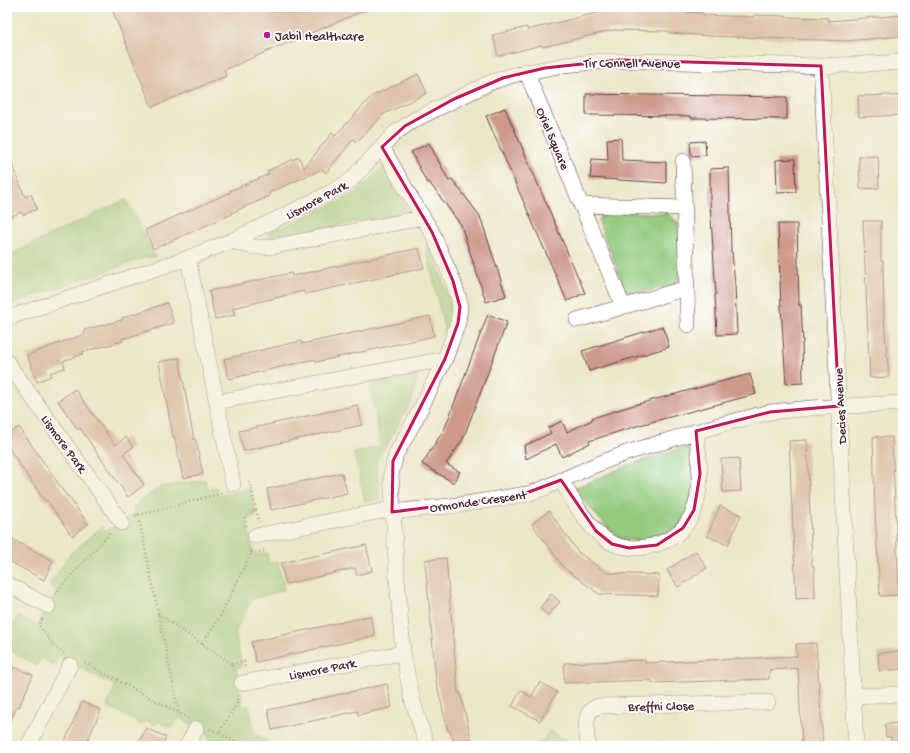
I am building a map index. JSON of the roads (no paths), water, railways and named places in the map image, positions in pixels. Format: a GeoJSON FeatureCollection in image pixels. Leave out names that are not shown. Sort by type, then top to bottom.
{"type":"FeatureCollection","features":[{"type":"Feature","properties":{"kind":"street","name":"Tir Connell Avenue"},"geometry":{"type":"LineString","coordinates":[[382,147],[396,132],[414,120],[489,83],[526,72],[577,63],[619,60],[822,66],[903,62]]}},
{"type":"Feature","properties":{"kind":"street","name":"Decies Avenue"},"geometry":{"type":"LineString","coordinates":[[822,66],[856,746]]}},
{"type":"Feature","properties":{"kind":"street","name":"Oriel Square"},"geometry":{"type":"LineString","coordinates":[[526,72],[624,306]]}},
{"type":"Feature","properties":{"kind":"street"},"geometry":{"type":"LineString","coordinates":[[382,147],[436,240],[459,299],[460,315],[445,359],[426,400],[394,461],[391,475],[402,653],[412,699],[426,746]]}},
{"type":"Feature","properties":{"kind":"street","name":"Lismore Park"},"geometry":{"type":"LineString","coordinates":[[7,318],[188,258],[231,241],[313,202],[345,184],[359,173],[382,147]]}},
{"type":"Feature","properties":{"kind":"street"},"geometry":{"type":"LineString","coordinates":[[683,161],[688,325]]}},
{"type":"Feature","properties":{"kind":"street"},"geometry":{"type":"LineString","coordinates":[[582,205],[684,208]]}},
{"type":"Feature","properties":{"kind":"street"},"geometry":{"type":"LineString","coordinates":[[231,241],[254,247],[266,247],[423,217]]}},
{"type":"Feature","properties":{"kind":"street"},"geometry":{"type":"LineString","coordinates":[[188,258],[233,484]]}},
{"type":"Feature","properties":{"kind":"street"},"geometry":{"type":"LineString","coordinates":[[577,320],[687,288]]}},
{"type":"Feature","properties":{"kind":"street"},"geometry":{"type":"LineString","coordinates":[[217,402],[445,359]]}},
{"type":"Feature","properties":{"kind":"street","name":"Lismore Park"},"geometry":{"type":"LineString","coordinates":[[7,362],[122,523]]}},
{"type":"Feature","properties":{"kind":"street","name":"Ormonde Crescent"},"geometry":{"type":"LineString","coordinates":[[392,510],[459,505],[518,496],[542,489],[610,459],[696,431],[770,412],[794,409],[903,403]]}},
{"type":"Feature","properties":{"kind":"street"},"geometry":{"type":"LineString","coordinates":[[561,480],[586,519],[604,539],[612,544],[629,548],[657,545],[675,535],[683,528],[694,510],[700,474],[696,431]]}},
{"type":"Feature","properties":{"kind":"street"},"geometry":{"type":"LineString","coordinates":[[251,538],[392,510]]}},
{"type":"Feature","properties":{"kind":"street"},"geometry":{"type":"LineString","coordinates":[[7,584],[48,606]]}},
{"type":"Feature","properties":{"kind":"street","name":"Lismore Park"},"geometry":{"type":"LineString","coordinates":[[237,683],[402,653]]}},
{"type":"Feature","properties":{"kind":"street"},"geometry":{"type":"LineString","coordinates":[[28,746],[74,661]]}},
{"type":"Feature","properties":{"kind":"street"},"geometry":{"type":"LineString","coordinates":[[853,696],[903,694]]}},
{"type":"Feature","properties":{"kind":"street","name":"Breffni Close"},"geometry":{"type":"LineString","coordinates":[[588,746],[588,715],[591,710],[599,706],[768,702]]}},
{"type":"Feature","properties":{"kind":"street"},"geometry":{"type":"LineString","coordinates":[[187,746],[199,725]]}},
{"type":"Feature","properties":{"kind":"place","name":"Jabil Healthcare"},"geometry":{"type":"Point","coordinates":[267,35]}}]}
